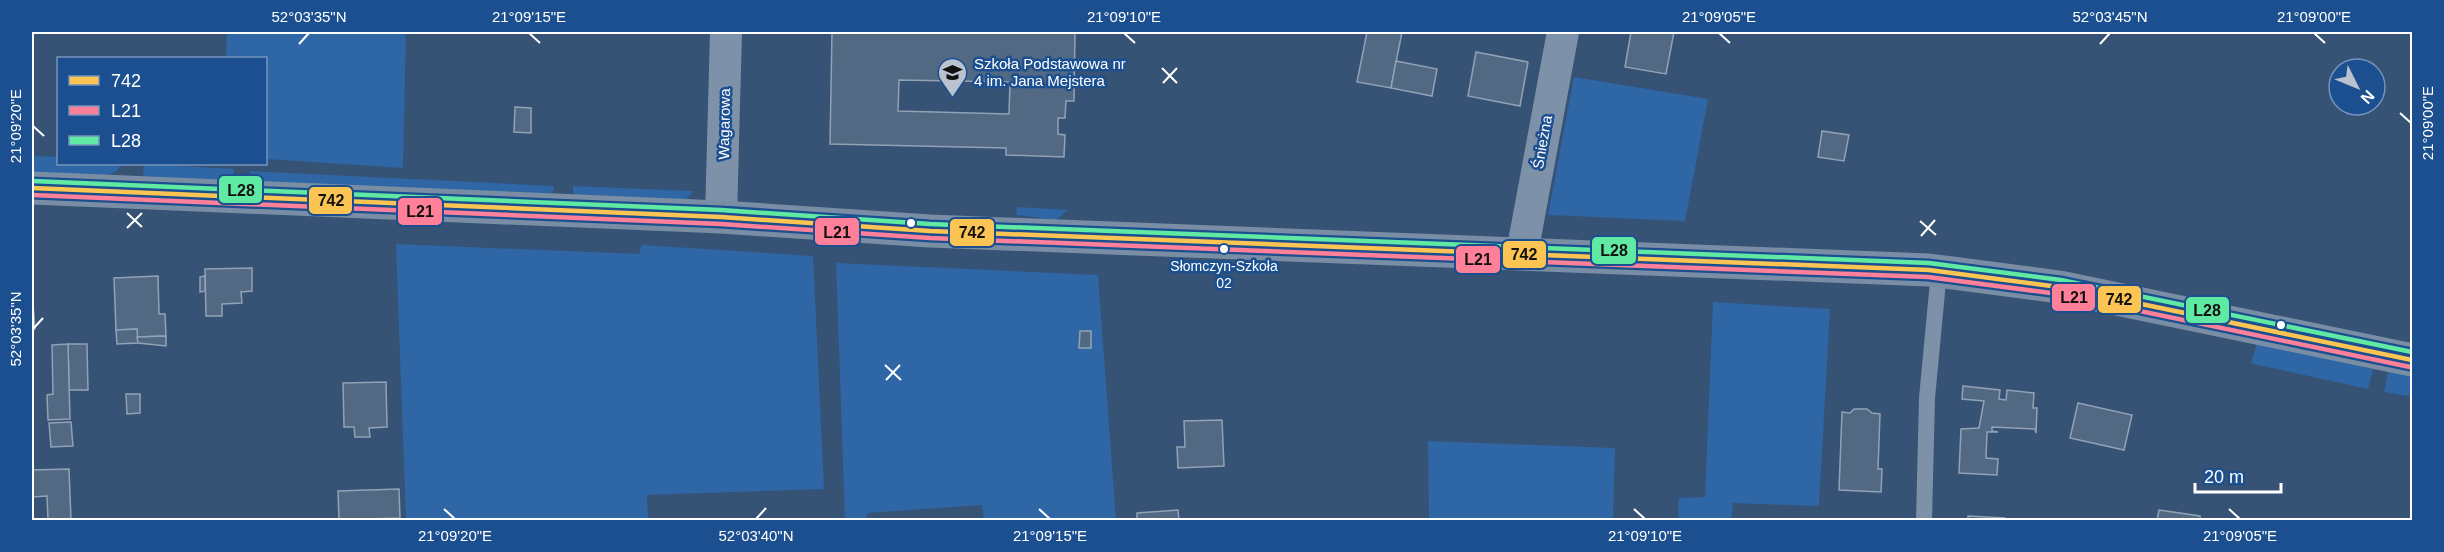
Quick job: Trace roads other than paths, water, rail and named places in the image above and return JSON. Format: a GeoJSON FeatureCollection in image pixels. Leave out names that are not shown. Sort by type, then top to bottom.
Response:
{"type":"FeatureCollection","features":[{"type":"Feature","properties":{"kind":"main road"},"geometry":{"type":"LineString","coordinates":[[32,188],[721,216],[930,231],[1939,271],[2059,287],[2412,360]]}},
{"type":"Feature","properties":{"kind":"street","name":"Wagarowa"},"geometry":{"type":"LineString","coordinates":[[721,216],[726,32]]}},
{"type":"Feature","properties":{"kind":"street","name":"Śnieżna"},"geometry":{"type":"LineString","coordinates":[[1522,253],[1563,32]]}},
{"type":"Feature","properties":{"kind":"lane"},"geometry":{"type":"LineString","coordinates":[[1924,520],[1927,398],[1939,271]]}},
{"type":"Feature","properties":{"kind":"place","name":"Szkoła Podstawowa nr 4 im. Jana Mejstera"},"geometry":{"type":"Point","coordinates":[953,98]}},
{"type":"Feature","properties":{"kind":"place","name":"Słomczyn-Szkoła 02"},"geometry":{"type":"Point","coordinates":[1224,249]}}]}
